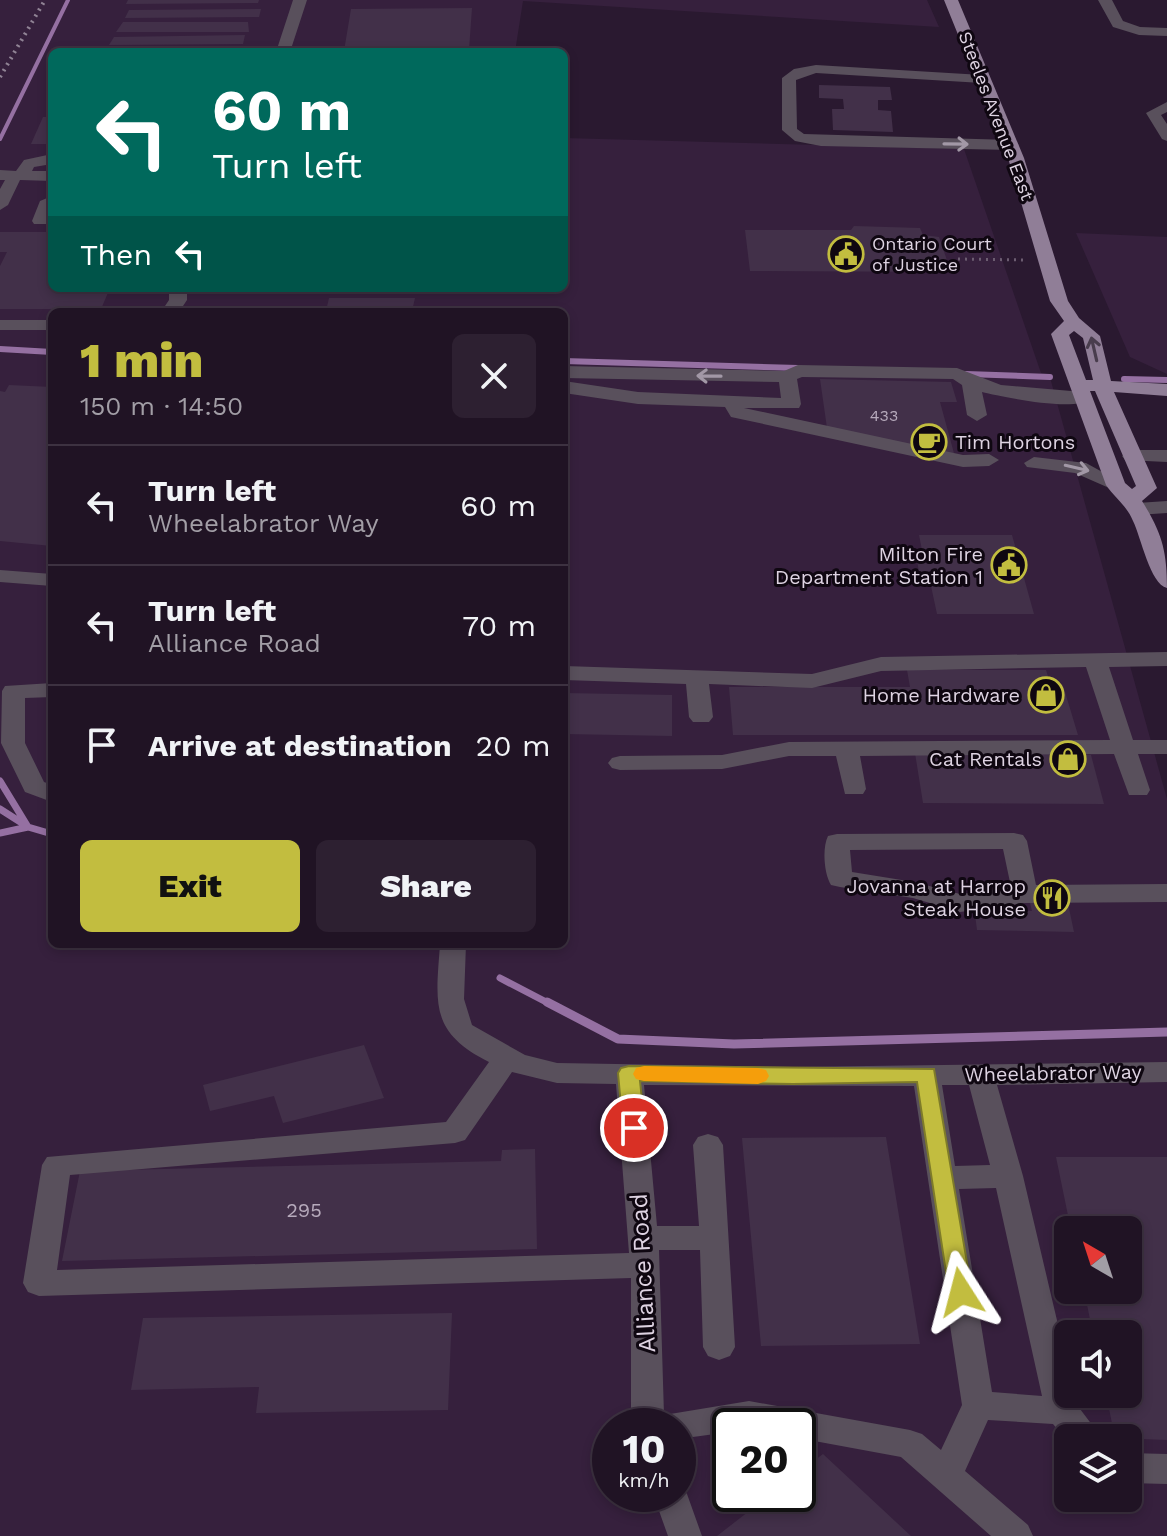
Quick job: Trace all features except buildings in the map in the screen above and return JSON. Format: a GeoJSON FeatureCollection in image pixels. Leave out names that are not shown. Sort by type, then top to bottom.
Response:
{"type":"FeatureCollection","features":[{"type":"Feature","properties":{"kind":"main road","name":"Steeles Avenue East"},"geometry":{"type":"LineString","coordinates":[[951,0],[1011,145],[1059,301],[1073,322],[1091,336],[1105,393],[1147,488],[1128,498]]}},
{"type":"Feature","properties":{"kind":"main road"},"geometry":{"type":"LineString","coordinates":[[1073,322],[1060,334],[1081,391],[1128,498],[1161,550],[1167,582]]}},
{"type":"Feature","properties":{"kind":"main road"},"geometry":{"type":"LineString","coordinates":[[1105,393],[1167,390]]}},
{"type":"Feature","properties":{"kind":"main road"},"geometry":{"type":"LineString","coordinates":[[1081,391],[1167,404]]}},
{"type":"Feature","properties":{"kind":"street"},"geometry":{"type":"LineString","coordinates":[[284,48],[300,0]]}},
{"type":"Feature","properties":{"kind":"street"},"geometry":{"type":"LineString","coordinates":[[1105,0],[1118,24],[1139,31],[1167,32]]}},
{"type":"Feature","properties":{"kind":"street"},"geometry":{"type":"LineString","coordinates":[[982,79],[816,69],[799,72],[789,78],[790,130],[800,138],[900,144],[1011,145]]}},
{"type":"Feature","properties":{"kind":"street"},"geometry":{"type":"LineString","coordinates":[[1167,106],[1153,113],[1167,136]]}},
{"type":"Feature","properties":{"kind":"street"},"geometry":{"type":"LineString","coordinates":[[0,205],[12,175],[29,163],[48,160]]}},
{"type":"Feature","properties":{"kind":"street"},"geometry":{"type":"LineString","coordinates":[[12,175],[48,176]]}},
{"type":"Feature","properties":{"kind":"street"},"geometry":{"type":"LineString","coordinates":[[40,221],[48,201]]}},
{"type":"Feature","properties":{"kind":"street"},"geometry":{"type":"LineString","coordinates":[[0,325],[48,325]]}},
{"type":"Feature","properties":{"kind":"street"},"geometry":{"type":"LineString","coordinates":[[568,372],[787,377],[798,371],[957,374],[971,384],[1025,396],[1081,391]]}},
{"type":"Feature","properties":{"kind":"street"},"geometry":{"type":"LineString","coordinates":[[568,388],[638,398],[792,404],[787,377]]}},
{"type":"Feature","properties":{"kind":"street"},"geometry":{"type":"LineString","coordinates":[[971,384],[977,415]]}},
{"type":"Feature","properties":{"kind":"street"},"geometry":{"type":"LineString","coordinates":[[737,402],[734,409],[738,413],[963,461],[989,460]]}},
{"type":"Feature","properties":{"kind":"street"},"geometry":{"type":"LineString","coordinates":[[1132,456],[1167,456]]}},
{"type":"Feature","properties":{"kind":"street"},"geometry":{"type":"LineString","coordinates":[[1034,463],[1079,467],[1128,498],[1167,507]]}},
{"type":"Feature","properties":{"kind":"street"},"geometry":{"type":"LineString","coordinates":[[0,576],[48,580]]}},
{"type":"Feature","properties":{"kind":"street"},"geometry":{"type":"LineString","coordinates":[[568,673],[812,681],[881,664],[1167,659]]}},
{"type":"Feature","properties":{"kind":"street"},"geometry":{"type":"LineString","coordinates":[[1095,660],[1138,790]]}},
{"type":"Feature","properties":{"kind":"street"},"geometry":{"type":"LineString","coordinates":[[697,678],[701,717]]}},
{"type":"Feature","properties":{"kind":"street"},"geometry":{"type":"LineString","coordinates":[[48,690],[13,691],[13,743],[34,787],[48,792]]}},
{"type":"Feature","properties":{"kind":"street"},"geometry":{"type":"LineString","coordinates":[[620,763],[722,762],[789,749],[1167,747]]}},
{"type":"Feature","properties":{"kind":"street"},"geometry":{"type":"LineString","coordinates":[[847,748],[854,789]]}},
{"type":"Feature","properties":{"kind":"street"},"geometry":{"type":"LineString","coordinates":[[1025,894],[1014,841],[837,842],[840,879],[914,890],[960,903],[1025,894],[1167,893]]}},
{"type":"Feature","properties":{"kind":"street","name":"Wheelabrator Way"},"geometry":{"type":"LineString","coordinates":[[453,948],[450,999],[460,1030],[507,1058],[557,1073],[793,1077],[1167,1072]]}},
{"type":"Feature","properties":{"kind":"street"},"geometry":{"type":"LineString","coordinates":[[507,1058],[455,1132],[57,1165],[39,1283],[644,1252],[715,1238]]}},
{"type":"Feature","properties":{"kind":"street","name":"Alliance Road"},"geometry":{"type":"LineString","coordinates":[[629,1073],[644,1252],[648,1408]]}},
{"type":"Feature","properties":{"kind":"street"},"geometry":{"type":"LineString","coordinates":[[926,1074],[978,1405],[946,1475]]}},
{"type":"Feature","properties":{"kind":"street"},"geometry":{"type":"LineString","coordinates":[[980,1074],[1008,1176],[1062,1411],[1073,1424]]}},
{"type":"Feature","properties":{"kind":"street"},"geometry":{"type":"LineString","coordinates":[[708,1145],[719,1347]]}},
{"type":"Feature","properties":{"kind":"street"},"geometry":{"type":"LineString","coordinates":[[943,1178],[1008,1176]]}},
{"type":"Feature","properties":{"kind":"street"},"geometry":{"type":"LineString","coordinates":[[978,1405],[1062,1411]]}},
{"type":"Feature","properties":{"kind":"street"},"geometry":{"type":"LineString","coordinates":[[696,1423],[749,1415],[910,1444],[1016,1536]]}},
{"type":"Feature","properties":{"kind":"street"},"geometry":{"type":"LineString","coordinates":[[1142,1468],[1167,1469]]}},
{"type":"Feature","properties":{"kind":"street"},"geometry":{"type":"LineString","coordinates":[[676,1512],[685,1536]]}},
{"type":"Feature","properties":{"kind":"path"},"geometry":{"type":"LineString","coordinates":[[958,259],[1047,260]]}},
{"type":"Feature","properties":{"kind":"shaded area"},"geometry":{"type":"Polygon","coordinates":[[[0,0],[927,0],[939,27],[523,1],[516,48],[48,48],[48,292],[568,292],[568,138],[964,149],[1041,373],[1049,374],[1167,799],[1167,1536],[0,1536],[0,0]]]}},
{"type":"Feature","properties":{"kind":"shaded area"},"geometry":{"type":"Polygon","coordinates":[[[1076,233],[1167,237],[1167,374],[1130,357],[1076,233]]]}},
{"type":"Feature","properties":{"kind":"waterway"},"geometry":{"type":"LineString","coordinates":[[0,139],[68,0]]}},
{"type":"Feature","properties":{"kind":"waterway"},"geometry":{"type":"LineString","coordinates":[[0,349],[48,352]]}},
{"type":"Feature","properties":{"kind":"waterway"},"geometry":{"type":"LineString","coordinates":[[568,361],[798,368]]}},
{"type":"Feature","properties":{"kind":"waterway"},"geometry":{"type":"LineString","coordinates":[[966,374],[1050,377]]}},
{"type":"Feature","properties":{"kind":"waterway"},"geometry":{"type":"LineString","coordinates":[[1124,379],[1167,380]]}},
{"type":"Feature","properties":{"kind":"waterway"},"geometry":{"type":"LineString","coordinates":[[0,781],[28,827]]}},
{"type":"Feature","properties":{"kind":"waterway"},"geometry":{"type":"LineString","coordinates":[[0,809],[25,825]]}},
{"type":"Feature","properties":{"kind":"waterway"},"geometry":{"type":"LineString","coordinates":[[0,833],[28,827]]}},
{"type":"Feature","properties":{"kind":"waterway"},"geometry":{"type":"LineString","coordinates":[[28,827],[48,833]]}},
{"type":"Feature","properties":{"kind":"waterway"},"geometry":{"type":"LineString","coordinates":[[500,978],[550,1004]]}},
{"type":"Feature","properties":{"kind":"waterway"},"geometry":{"type":"LineString","coordinates":[[547,1002],[618,1039],[734,1044],[1167,1032]]}},
{"type":"Feature","properties":{"kind":"railway"},"geometry":{"type":"LineString","coordinates":[[0,77],[45,0]]}},
{"type":"Feature","properties":{"kind":"slow traffic"},"geometry":{"type":"LineString","coordinates":[[644,1074],[758,1076]]}},
{"type":"Feature","properties":{"kind":"place","name":"Ontario Court of Justice"},"geometry":{"type":"Point","coordinates":[846,254]}},
{"type":"Feature","properties":{"kind":"place","name":"Tim Hortons"},"geometry":{"type":"Point","coordinates":[929,442]}},
{"type":"Feature","properties":{"kind":"place","name":"Milton Fire Department Station 1"},"geometry":{"type":"Point","coordinates":[1009,565]}},
{"type":"Feature","properties":{"kind":"place","name":"Home Hardware"},"geometry":{"type":"Point","coordinates":[1046,695]}},
{"type":"Feature","properties":{"kind":"place","name":"Cat Rentals"},"geometry":{"type":"Point","coordinates":[1068,759]}},
{"type":"Feature","properties":{"kind":"place","name":"Jovanna at Harrop Steak House"},"geometry":{"type":"Point","coordinates":[1052,898]}},
{"type":"Feature","properties":{"kind":"route"},"geometry":{"type":"LineString","coordinates":[[634,1128],[629,1073],[793,1077],[926,1074],[961,1292]]}}]}
